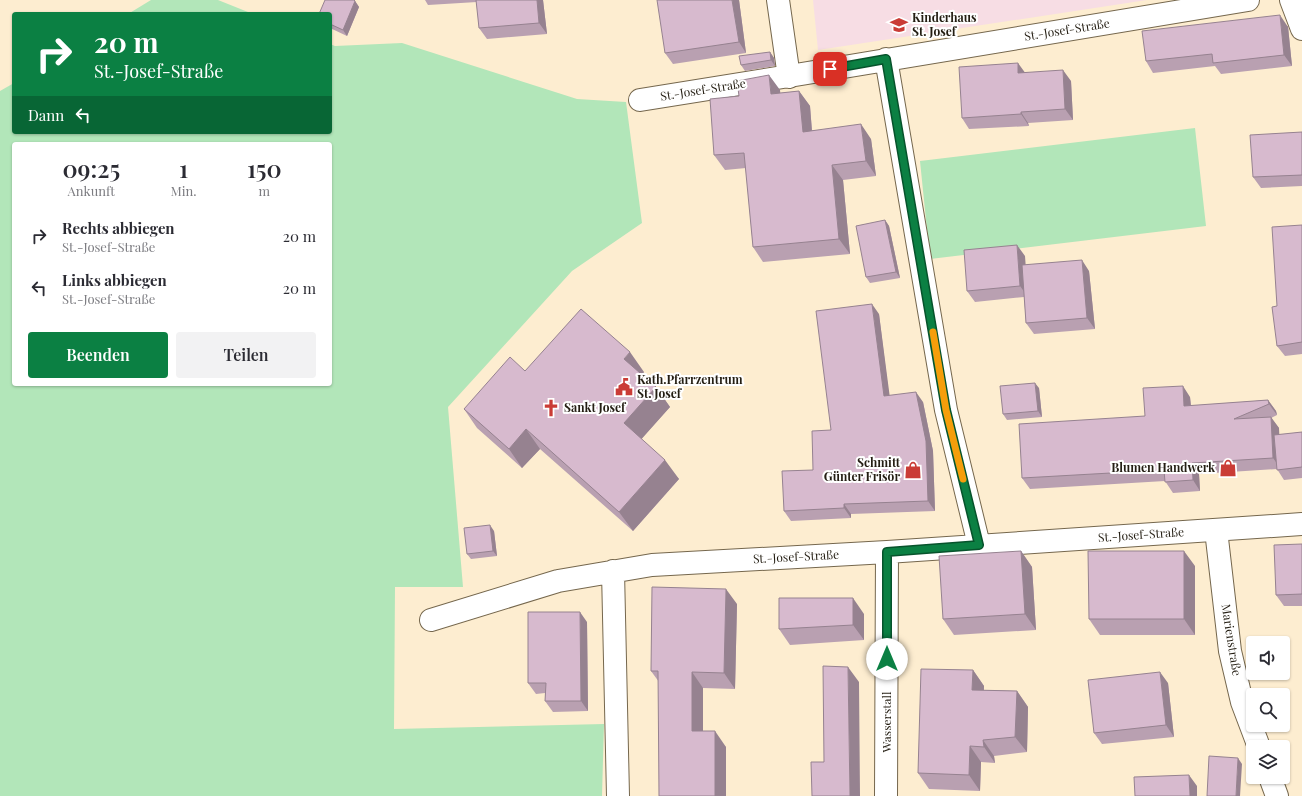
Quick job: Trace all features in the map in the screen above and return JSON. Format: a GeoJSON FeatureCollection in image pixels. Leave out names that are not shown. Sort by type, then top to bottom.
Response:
{"type":"FeatureCollection","features":[{"type":"Feature","properties":{"kind":"street"},"geometry":{"type":"LineString","coordinates":[[778,0],[789,77]]}},
{"type":"Feature","properties":{"kind":"street","name":"St.-Josef-Straße"},"geometry":{"type":"LineString","coordinates":[[640,100],[789,77],[886,59],[1248,0]]}},
{"type":"Feature","properties":{"kind":"street"},"geometry":{"type":"LineString","coordinates":[[1291,0],[1302,29]]}},
{"type":"Feature","properties":{"kind":"street"},"geometry":{"type":"LineString","coordinates":[[886,59],[946,410],[979,545]]}},
{"type":"Feature","properties":{"kind":"street","name":"St.-Josef-Straße"},"geometry":{"type":"LineString","coordinates":[[431,620],[558,581],[652,565],[887,552],[1302,524]]}},
{"type":"Feature","properties":{"kind":"street","name":"Marienstraße"},"geometry":{"type":"LineString","coordinates":[[1216,530],[1230,651],[1242,702],[1256,740]]}},
{"type":"Feature","properties":{"kind":"street","name":"Wasserstall"},"geometry":{"type":"LineString","coordinates":[[886,796],[887,552]]}},
{"type":"Feature","properties":{"kind":"street"},"geometry":{"type":"LineString","coordinates":[[613,571],[618,796]]}},
{"type":"Feature","properties":{"kind":"street"},"geometry":{"type":"LineString","coordinates":[[1273,784],[1277,796]]}},
{"type":"Feature","properties":{"kind":"shaded area","name":"Kinderhaus St. Josef"},"geometry":{"type":"Polygon","coordinates":[[[813,0],[1147,0],[818,50],[813,0]]]}},
{"type":"Feature","properties":{"kind":"green space"},"geometry":{"type":"Polygon","coordinates":[[[151,0],[218,0],[248,12],[131,12],[151,0]]]}},
{"type":"Feature","properties":{"kind":"green space"},"geometry":{"type":"Polygon","coordinates":[[[402,43],[577,99],[626,102],[642,223],[572,271],[448,407],[463,587],[395,587],[394,729],[604,724],[602,796],[0,796],[0,91],[12,84],[12,134],[332,134],[332,45],[335,46],[402,43]]]}},
{"type":"Feature","properties":{"kind":"green space"},"geometry":{"type":"Polygon","coordinates":[[[1195,128],[1206,226],[930,259],[920,161],[1195,128]]]}},
{"type":"Feature","properties":{"kind":"building"},"geometry":{"type":"Polygon","coordinates":[[[325,0],[355,1],[343,30],[332,25],[332,12],[320,12],[325,0]]]}},
{"type":"Feature","properties":{"kind":"building"},"geometry":{"type":"Polygon","coordinates":[[[476,0],[537,0],[539,23],[479,28],[476,0]]]}},
{"type":"Feature","properties":{"kind":"building"},"geometry":{"type":"Polygon","coordinates":[[[657,0],[732,0],[739,42],[665,53],[657,0]]]}},
{"type":"Feature","properties":{"kind":"building"},"geometry":{"type":"Polygon","coordinates":[[[1280,15],[1284,55],[1213,63],[1212,54],[1146,61],[1142,31],[1280,15]]]}},
{"type":"Feature","properties":{"kind":"building"},"geometry":{"type":"Polygon","coordinates":[[[770,52],[771,60],[741,65],[739,56],[770,52]]]}},
{"type":"Feature","properties":{"kind":"building"},"geometry":{"type":"Polygon","coordinates":[[[1018,63],[1018,73],[1063,70],[1065,109],[962,118],[959,67],[1018,63]]]}},
{"type":"Feature","properties":{"kind":"building"},"geometry":{"type":"Polygon","coordinates":[[[769,75],[771,94],[799,91],[803,132],[861,124],[866,161],[832,165],[839,239],[753,247],[744,153],[714,155],[710,99],[739,96],[737,81],[769,75]]]}},
{"type":"Feature","properties":{"kind":"building"},"geometry":{"type":"Polygon","coordinates":[[[1302,132],[1302,175],[1253,177],[1250,135],[1302,132]]]}},
{"type":"Feature","properties":{"kind":"building"},"geometry":{"type":"Polygon","coordinates":[[[885,220],[896,272],[866,277],[856,226],[885,220]]]}},
{"type":"Feature","properties":{"kind":"building"},"geometry":{"type":"Polygon","coordinates":[[[1302,225],[1302,342],[1277,346],[1272,307],[1277,306],[1272,227],[1302,225]]]}},
{"type":"Feature","properties":{"kind":"building"},"geometry":{"type":"Polygon","coordinates":[[[1017,245],[1020,286],[967,291],[964,250],[1017,245]]]}},
{"type":"Feature","properties":{"kind":"building"},"geometry":{"type":"Polygon","coordinates":[[[1082,260],[1087,318],[1026,323],[1022,265],[1082,260]]]}},
{"type":"Feature","properties":{"kind":"building"},"geometry":{"type":"Polygon","coordinates":[[[872,304],[884,396],[916,392],[926,441],[928,501],[844,504],[844,508],[784,511],[782,471],[813,470],[812,431],[831,430],[816,311],[872,304]]]}},
{"type":"Feature","properties":{"kind":"building"},"geometry":{"type":"Polygon","coordinates":[[[581,309],[630,352],[624,359],[656,387],[624,423],[665,460],[619,512],[526,429],[509,449],[464,409],[510,357],[525,371],[581,309]]]}},
{"type":"Feature","properties":{"kind":"building"},"geometry":{"type":"Polygon","coordinates":[[[1035,383],[1038,411],[1003,414],[1000,386],[1035,383]]]}},
{"type":"Feature","properties":{"kind":"building"},"geometry":{"type":"Polygon","coordinates":[[[1183,386],[1184,406],[1268,400],[1269,404],[1234,419],[1271,417],[1273,458],[1192,463],[1193,480],[1165,482],[1164,470],[1022,478],[1019,424],[1145,416],[1143,388],[1183,386]]]}},
{"type":"Feature","properties":{"kind":"building"},"geometry":{"type":"Polygon","coordinates":[[[1302,432],[1302,467],[1277,470],[1274,435],[1302,432]]]}},
{"type":"Feature","properties":{"kind":"building"},"geometry":{"type":"Polygon","coordinates":[[[490,525],[493,551],[467,554],[464,528],[490,525]]]}},
{"type":"Feature","properties":{"kind":"building"},"geometry":{"type":"Polygon","coordinates":[[[1302,544],[1302,594],[1276,595],[1274,545],[1302,544]]]}},
{"type":"Feature","properties":{"kind":"building"},"geometry":{"type":"Polygon","coordinates":[[[1021,551],[1025,614],[943,619],[939,556],[1021,551]]]}},
{"type":"Feature","properties":{"kind":"building"},"geometry":{"type":"Polygon","coordinates":[[[1088,551],[1184,551],[1184,619],[1089,619],[1088,551]]]}},
{"type":"Feature","properties":{"kind":"building"},"geometry":{"type":"Polygon","coordinates":[[[652,587],[726,589],[724,673],[692,672],[692,731],[715,731],[715,796],[659,796],[658,671],[651,671],[652,587]]]}},
{"type":"Feature","properties":{"kind":"building"},"geometry":{"type":"Polygon","coordinates":[[[779,598],[853,598],[853,625],[779,629],[779,598]]]}},
{"type":"Feature","properties":{"kind":"building"},"geometry":{"type":"Polygon","coordinates":[[[528,612],[580,612],[581,701],[545,701],[546,683],[528,683],[528,612]]]}},
{"type":"Feature","properties":{"kind":"building"},"geometry":{"type":"Polygon","coordinates":[[[823,666],[848,667],[850,796],[812,796],[811,762],[824,762],[823,666]]]}},
{"type":"Feature","properties":{"kind":"building"},"geometry":{"type":"Polygon","coordinates":[[[921,669],[973,670],[972,690],[1017,691],[1015,737],[983,740],[984,747],[970,746],[969,775],[918,773],[921,669]]]}},
{"type":"Feature","properties":{"kind":"building"},"geometry":{"type":"Polygon","coordinates":[[[1160,672],[1166,725],[1094,733],[1088,680],[1160,672]]]}},
{"type":"Feature","properties":{"kind":"building"},"geometry":{"type":"Polygon","coordinates":[[[1209,756],[1238,758],[1236,796],[1207,796],[1209,756]]]}},
{"type":"Feature","properties":{"kind":"building"},"geometry":{"type":"Polygon","coordinates":[[[1189,775],[1190,796],[1135,796],[1134,777],[1189,775]]]}},
{"type":"Feature","properties":{"kind":"slow traffic"},"geometry":{"type":"LineString","coordinates":[[933,332],[946,410],[963,479]]}},
{"type":"Feature","properties":{"kind":"place","name":"Kinderhaus St. Josef"},"geometry":{"type":"Point","coordinates":[899,25]}},
{"type":"Feature","properties":{"kind":"place","name":"Kath.Pfarrzentrum St. Josef"},"geometry":{"type":"Point","coordinates":[624,387]}},
{"type":"Feature","properties":{"kind":"place","name":"Sankt Josef"},"geometry":{"type":"Point","coordinates":[551,408]}},
{"type":"Feature","properties":{"kind":"place","name":"Blumen Handwerk"},"geometry":{"type":"Point","coordinates":[1228,468]}},
{"type":"Feature","properties":{"kind":"place","name":"Schmitt Günter Frisör"},"geometry":{"type":"Point","coordinates":[913,470]}},
{"type":"Feature","properties":{"kind":"route"},"geometry":{"type":"LineString","coordinates":[[830,69],[886,59],[946,410],[979,545],[887,552],[887,659]]}}]}
